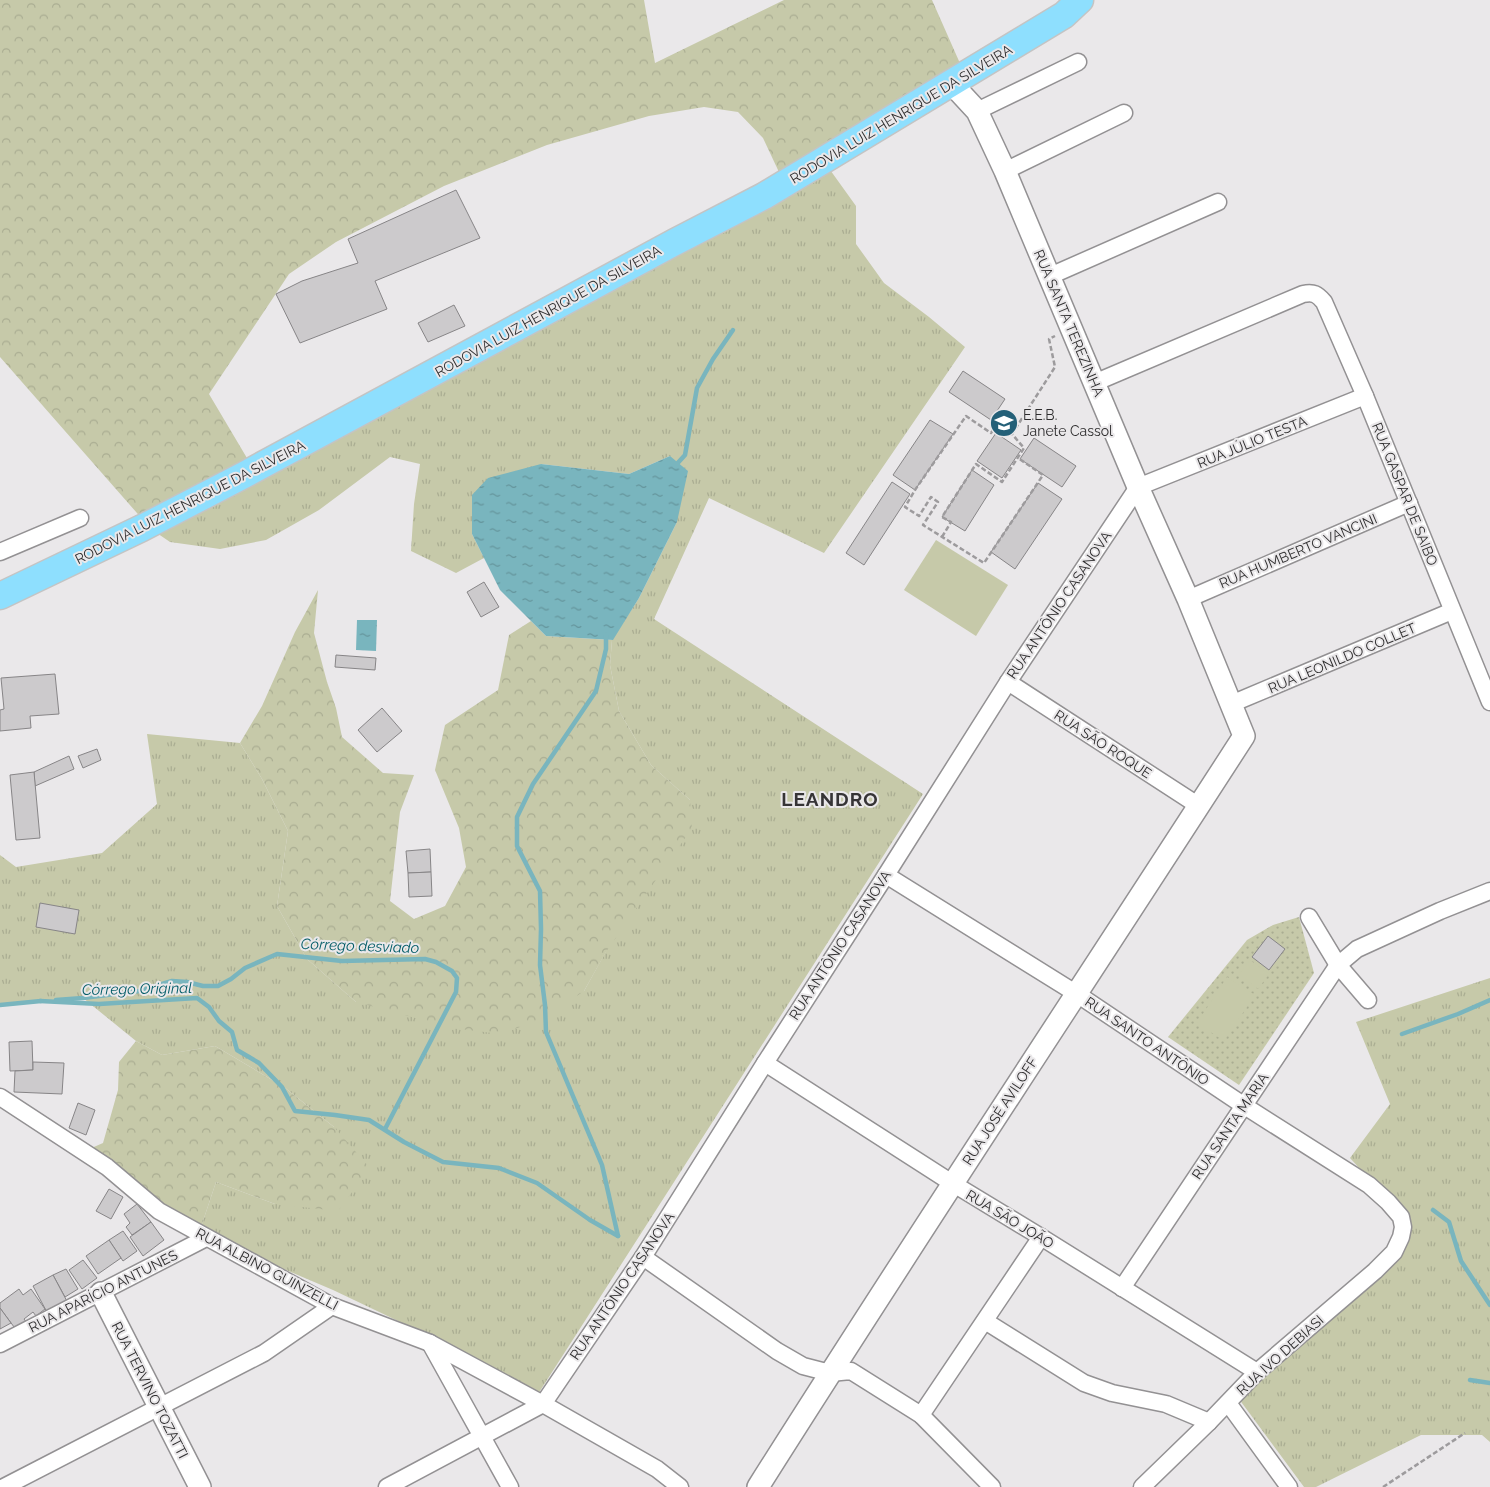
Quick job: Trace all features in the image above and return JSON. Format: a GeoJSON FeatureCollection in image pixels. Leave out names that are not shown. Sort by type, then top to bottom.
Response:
{"type":"FeatureCollection","features":[{"type":"Feature","properties":{"kind":"main road","name":"RODOVIA LUIZ HENRIQUE DA SILVEIRA"},"geometry":{"type":"LineString","coordinates":[[0,596],[150,524],[764,196],[1064,15],[1080,0]]}},
{"type":"Feature","properties":{"kind":"street"},"geometry":{"type":"LineString","coordinates":[[977,111],[1078,62]]}},
{"type":"Feature","properties":{"kind":"street","name":"RUA SANTA TEREZINHA"},"geometry":{"type":"LineString","coordinates":[[952,84],[977,111],[1005,171],[1138,487],[1188,599],[1244,736]]}},
{"type":"Feature","properties":{"kind":"street"},"geometry":{"type":"LineString","coordinates":[[1005,171],[1124,113]]}},
{"type":"Feature","properties":{"kind":"street"},"geometry":{"type":"LineString","coordinates":[[1050,276],[1218,202]]}},
{"type":"Feature","properties":{"kind":"street","name":"RUA GASPAR DE SAIBO"},"geometry":{"type":"LineString","coordinates":[[1094,383],[1303,294],[1311,292],[1317,294],[1324,302],[1365,396],[1490,702]]}},
{"type":"Feature","properties":{"kind":"street","name":"RUA JÚLIO TESTA"},"geometry":{"type":"LineString","coordinates":[[1138,487],[1365,396]]}},
{"type":"Feature","properties":{"kind":"street","name":"RUA ANTÔNIO CASANOVA"},"geometry":{"type":"LineString","coordinates":[[543,1404],[643,1257],[764,1063],[1008,682],[1138,487]]}},
{"type":"Feature","properties":{"kind":"street","name":"RUA HUMBERTO VANCINI"},"geometry":{"type":"LineString","coordinates":[[1188,599],[1409,503]]}},
{"type":"Feature","properties":{"kind":"street"},"geometry":{"type":"LineString","coordinates":[[0,552],[80,518]]}},
{"type":"Feature","properties":{"kind":"street","name":"RUA LEONILDO COLLET"},"geometry":{"type":"LineString","coordinates":[[1231,704],[1452,612]]}},
{"type":"Feature","properties":{"kind":"street","name":"RUA SÃO ROQUE"},"geometry":{"type":"LineString","coordinates":[[1008,682],[1199,806]]}},
{"type":"Feature","properties":{"kind":"street","name":"RUA JOSÉ AVILOFF"},"geometry":{"type":"LineString","coordinates":[[758,1487],[952,1183],[1244,736]]}},
{"type":"Feature","properties":{"kind":"street","name":"RUA SANTO ANTÔNIO"},"geometry":{"type":"LineString","coordinates":[[886,875],[1077,994],[1243,1105],[1369,1185],[1388,1202],[1400,1217]]}},
{"type":"Feature","properties":{"kind":"street","name":"RUA SANTA MARIA"},"geometry":{"type":"LineString","coordinates":[[1122,1288],[1338,965],[1357,949],[1440,911],[1490,891]]}},
{"type":"Feature","properties":{"kind":"street"},"geometry":{"type":"LineString","coordinates":[[1309,918],[1338,965],[1368,1000]]}},
{"type":"Feature","properties":{"kind":"street","name":"RUA SÃO JOÃO"},"geometry":{"type":"LineString","coordinates":[[764,1063],[952,1183],[1257,1372]]}},
{"type":"Feature","properties":{"kind":"street","name":"RUA ALBINO GUINZELLI"},"geometry":{"type":"LineString","coordinates":[[0,1097],[107,1167],[159,1211],[206,1238],[332,1306],[430,1343],[543,1404],[657,1469],[680,1487]]}},
{"type":"Feature","properties":{"kind":"street","name":"RUA IVO DEBIASI"},"geometry":{"type":"LineString","coordinates":[[1142,1487],[1257,1372],[1375,1271],[1394,1252],[1401,1237],[1403,1227],[1400,1217]]}},
{"type":"Feature","properties":{"kind":"street"},"geometry":{"type":"LineString","coordinates":[[921,1415],[1041,1237]]}},
{"type":"Feature","properties":{"kind":"street","name":"RUA APARÍCIO ANTUNES"},"geometry":{"type":"LineString","coordinates":[[0,1344],[206,1238]]}},
{"type":"Feature","properties":{"kind":"street"},"geometry":{"type":"LineString","coordinates":[[643,1257],[777,1351],[803,1366],[830,1373],[851,1371],[921,1415],[992,1487]]}},
{"type":"Feature","properties":{"kind":"street","name":"RUA TERVINO TOZATTI"},"geometry":{"type":"LineString","coordinates":[[101,1293],[200,1487]]}},
{"type":"Feature","properties":{"kind":"street"},"geometry":{"type":"LineString","coordinates":[[4,1487],[264,1353],[332,1306]]}},
{"type":"Feature","properties":{"kind":"street"},"geometry":{"type":"LineString","coordinates":[[985,1321],[1084,1383],[1112,1393],[1166,1404],[1209,1422]]}},
{"type":"Feature","properties":{"kind":"street"},"geometry":{"type":"LineString","coordinates":[[430,1343],[510,1487]]}},
{"type":"Feature","properties":{"kind":"street"},"geometry":{"type":"LineString","coordinates":[[1228,1403],[1289,1487]]}},
{"type":"Feature","properties":{"kind":"street"},"geometry":{"type":"LineString","coordinates":[[387,1487],[543,1404]]}},
{"type":"Feature","properties":{"kind":"path"},"geometry":{"type":"LineString","coordinates":[[1012,434],[1055,367],[1049,339],[1072,328]]}},
{"type":"Feature","properties":{"kind":"path"},"geometry":{"type":"LineString","coordinates":[[942,537],[951,522],[942,516],[976,464],[1002,482],[1024,448],[1000,420],[991,433],[966,416],[952,434],[905,507],[919,516],[931,497],[938,502],[923,525],[942,537],[984,563],[1043,475],[1018,458]]}},
{"type":"Feature","properties":{"kind":"path"},"geometry":{"type":"LineString","coordinates":[[1383,1487],[1465,1433]]}},
{"type":"Feature","properties":{"kind":"green space"},"geometry":{"type":"Polygon","coordinates":[[[0,0],[644,0],[655,63],[784,0],[932,0],[970,86],[780,195],[778,170],[763,138],[738,112],[704,107],[649,116],[547,145],[444,186],[336,242],[289,274],[209,394],[257,475],[151,529],[0,357],[0,0]]]}},
{"type":"Feature","properties":{"kind":"green space"},"geometry":{"type":"Polygon","coordinates":[[[828,167],[856,206],[856,244],[884,283],[965,347],[824,553],[709,498],[654,619],[923,794],[538,1394],[417,1330],[333,1290],[199,1233],[216,1182],[275,1204],[334,1127],[284,1087],[215,1046],[162,1055],[136,1041],[83,998],[0,1004],[0,855],[16,867],[102,853],[157,804],[147,734],[240,743],[262,779],[288,831],[277,906],[307,959],[356,1002],[584,991],[690,800],[651,765],[619,711],[610,665],[612,640],[639,598],[677,522],[670,456],[629,474],[541,464],[472,534],[484,558],[456,573],[411,551],[414,504],[420,464],[390,457],[319,510],[266,540],[220,549],[170,542],[151,529],[828,167]]]}},
{"type":"Feature","properties":{"kind":"green space"},"geometry":{"type":"Polygon","coordinates":[[[936,540],[1008,585],[976,636],[904,590],[936,540]]]}},
{"type":"Feature","properties":{"kind":"green space"},"geometry":{"type":"Polygon","coordinates":[[[318,590],[314,633],[336,708],[342,737],[383,773],[414,775],[400,812],[390,901],[414,919],[445,906],[466,867],[459,828],[435,770],[445,725],[498,690],[509,635],[531,621],[546,636],[612,640],[610,665],[619,711],[651,765],[690,800],[692,828],[606,952],[584,991],[545,1018],[500,1034],[453,1028],[356,1002],[307,959],[277,906],[288,831],[262,779],[240,743],[262,706],[295,632],[318,590]]]}},
{"type":"Feature","properties":{"kind":"green space"},"geometry":{"type":"Polygon","coordinates":[[[1299,917],[1314,973],[1239,1085],[1168,1037],[1247,940],[1273,925],[1299,917]]]}},
{"type":"Feature","properties":{"kind":"green space"},"geometry":{"type":"Polygon","coordinates":[[[1250,960],[1269,974],[1258,989],[1239,974],[1250,960]]]}},
{"type":"Feature","properties":{"kind":"green space"},"geometry":{"type":"Polygon","coordinates":[[[1227,977],[1255,995],[1224,1041],[1197,1023],[1227,977]]]}},
{"type":"Feature","properties":{"kind":"green space"},"geometry":{"type":"Polygon","coordinates":[[[1490,978],[1490,1442],[1482,1435],[1421,1435],[1316,1487],[1304,1487],[1239,1399],[1249,1386],[1382,1274],[1403,1216],[1350,1158],[1390,1104],[1356,1022],[1490,978]]]}},
{"type":"Feature","properties":{"kind":"green space"},"geometry":{"type":"Polygon","coordinates":[[[136,1041],[162,1055],[215,1046],[284,1087],[334,1127],[370,1168],[338,1211],[275,1204],[216,1182],[199,1233],[80,1153],[103,1143],[118,1090],[119,1062],[136,1041]]]}},
{"type":"Feature","properties":{"kind":"water"},"geometry":{"type":"Polygon","coordinates":[[[670,456],[688,471],[677,522],[639,598],[613,640],[546,636],[500,590],[472,534],[472,495],[488,478],[541,464],[629,474],[670,456]]]}},
{"type":"Feature","properties":{"kind":"water"},"geometry":{"type":"Polygon","coordinates":[[[357,620],[377,620],[376,651],[356,650],[357,620]]]}},
{"type":"Feature","properties":{"kind":"building"},"geometry":{"type":"Polygon","coordinates":[[[456,190],[480,238],[375,281],[387,309],[300,343],[276,294],[302,281],[358,263],[348,239],[456,190]]]}},
{"type":"Feature","properties":{"kind":"building"},"geometry":{"type":"Polygon","coordinates":[[[454,305],[465,326],[428,342],[418,323],[454,305]]]}},
{"type":"Feature","properties":{"kind":"building"},"geometry":{"type":"Polygon","coordinates":[[[963,371],[1005,399],[991,420],[949,392],[963,371]]]}},
{"type":"Feature","properties":{"kind":"building"},"geometry":{"type":"Polygon","coordinates":[[[930,420],[953,434],[915,490],[893,475],[930,420]]]}},
{"type":"Feature","properties":{"kind":"building"},"geometry":{"type":"Polygon","coordinates":[[[996,433],[1021,450],[1002,478],[977,461],[996,433]]]}},
{"type":"Feature","properties":{"kind":"building"},"geometry":{"type":"Polygon","coordinates":[[[1034,438],[1076,466],[1062,487],[1020,459],[1034,438]]]}},
{"type":"Feature","properties":{"kind":"building"},"geometry":{"type":"Polygon","coordinates":[[[972,470],[994,485],[965,531],[942,517],[972,470]]]}},
{"type":"Feature","properties":{"kind":"building"},"geometry":{"type":"Polygon","coordinates":[[[892,482],[910,494],[864,565],[846,553],[892,482]]]}},
{"type":"Feature","properties":{"kind":"building"},"geometry":{"type":"Polygon","coordinates":[[[1038,483],[1062,499],[1015,569],[991,552],[1038,483]]]}},
{"type":"Feature","properties":{"kind":"building"},"geometry":{"type":"Polygon","coordinates":[[[484,582],[499,607],[481,617],[467,592],[484,582]]]}},
{"type":"Feature","properties":{"kind":"building"},"geometry":{"type":"Polygon","coordinates":[[[336,655],[376,658],[375,670],[335,667],[336,655]]]}},
{"type":"Feature","properties":{"kind":"building"},"geometry":{"type":"Polygon","coordinates":[[[55,674],[59,714],[30,716],[31,728],[0,731],[0,710],[4,709],[1,678],[55,674]]]}},
{"type":"Feature","properties":{"kind":"building"},"geometry":{"type":"Polygon","coordinates":[[[382,708],[402,731],[377,752],[358,730],[382,708]]]}},
{"type":"Feature","properties":{"kind":"building"},"geometry":{"type":"Polygon","coordinates":[[[97,749],[101,760],[83,768],[78,756],[97,749]]]}},
{"type":"Feature","properties":{"kind":"building"},"geometry":{"type":"Polygon","coordinates":[[[69,756],[74,769],[35,786],[34,772],[69,756]]]}},
{"type":"Feature","properties":{"kind":"building"},"geometry":{"type":"Polygon","coordinates":[[[34,772],[40,838],[16,840],[10,775],[34,772]]]}},
{"type":"Feature","properties":{"kind":"building"},"geometry":{"type":"Polygon","coordinates":[[[430,849],[431,872],[408,873],[406,851],[430,849]]]}},
{"type":"Feature","properties":{"kind":"building"},"geometry":{"type":"Polygon","coordinates":[[[431,872],[432,896],[409,897],[408,873],[431,872]]]}},
{"type":"Feature","properties":{"kind":"building"},"geometry":{"type":"Polygon","coordinates":[[[40,903],[79,910],[75,934],[36,927],[40,903]]]}},
{"type":"Feature","properties":{"kind":"building"},"geometry":{"type":"Polygon","coordinates":[[[1268,936],[1285,949],[1269,970],[1252,957],[1268,936]]]}},
{"type":"Feature","properties":{"kind":"building"},"geometry":{"type":"Polygon","coordinates":[[[32,1041],[33,1070],[10,1071],[9,1042],[32,1041]]]}},
{"type":"Feature","properties":{"kind":"building"},"geometry":{"type":"Polygon","coordinates":[[[33,1062],[64,1063],[62,1094],[14,1092],[15,1071],[33,1070],[33,1062]]]}},
{"type":"Feature","properties":{"kind":"building"},"geometry":{"type":"Polygon","coordinates":[[[78,1103],[95,1110],[86,1135],[69,1128],[78,1103]]]}},
{"type":"Feature","properties":{"kind":"building"},"geometry":{"type":"Polygon","coordinates":[[[109,1189],[123,1197],[111,1219],[96,1211],[109,1189]]]}},
{"type":"Feature","properties":{"kind":"building"},"geometry":{"type":"Polygon","coordinates":[[[137,1204],[151,1222],[132,1235],[126,1227],[130,1223],[124,1214],[137,1204]]]}},
{"type":"Feature","properties":{"kind":"building"},"geometry":{"type":"Polygon","coordinates":[[[151,1222],[164,1240],[143,1256],[130,1237],[151,1222]]]}},
{"type":"Feature","properties":{"kind":"building"},"geometry":{"type":"Polygon","coordinates":[[[123,1231],[137,1251],[123,1261],[109,1240],[123,1231]]]}},
{"type":"Feature","properties":{"kind":"building"},"geometry":{"type":"Polygon","coordinates":[[[109,1240],[121,1258],[98,1274],[86,1256],[109,1240]]]}},
{"type":"Feature","properties":{"kind":"building"},"geometry":{"type":"Polygon","coordinates":[[[83,1260],[97,1278],[82,1289],[69,1270],[83,1260]]]}},
{"type":"Feature","properties":{"kind":"building"},"geometry":{"type":"Polygon","coordinates":[[[66,1269],[78,1289],[65,1297],[53,1275],[66,1269]]]}},
{"type":"Feature","properties":{"kind":"building"},"geometry":{"type":"Polygon","coordinates":[[[53,1275],[69,1305],[49,1316],[33,1286],[53,1275]]]}},
{"type":"Feature","properties":{"kind":"building"},"geometry":{"type":"Polygon","coordinates":[[[19,1289],[23,1295],[31,1289],[45,1309],[36,1316],[33,1312],[24,1319],[27,1323],[17,1331],[0,1308],[0,1303],[19,1289]]]}},
{"type":"Feature","properties":{"kind":"building"},"geometry":{"type":"Polygon","coordinates":[[[0,1308],[11,1323],[0,1329],[0,1308]]]}},
{"type":"Feature","properties":{"kind":"waterway"},"geometry":{"type":"LineString","coordinates":[[675,466],[685,455],[697,388],[713,359],[733,330]]}},
{"type":"Feature","properties":{"kind":"waterway"},"geometry":{"type":"LineString","coordinates":[[606,635],[606,649],[596,691],[533,784],[517,817],[517,846],[540,891],[540,965],[546,1032],[602,1165],[618,1236]]}},
{"type":"Feature","properties":{"kind":"waterway","name":"Córrego desviado"},"geometry":{"type":"LineString","coordinates":[[56,1000],[139,991],[172,981],[203,986],[218,986],[245,968],[277,954],[342,961],[425,959],[436,962],[452,971],[457,978],[456,992],[385,1129]]}},
{"type":"Feature","properties":{"kind":"waterway","name":"Córrego Original"},"geometry":{"type":"LineString","coordinates":[[40,1001],[99,1004],[197,998],[209,1007],[219,1021],[232,1032],[237,1050],[259,1063],[282,1087],[295,1111],[369,1120],[404,1142],[443,1162],[499,1168],[537,1183],[590,1220],[618,1236]]}},
{"type":"Feature","properties":{"kind":"waterway"},"geometry":{"type":"LineString","coordinates":[[1402,1034],[1458,1014],[1490,1000]]}},
{"type":"Feature","properties":{"kind":"waterway"},"geometry":{"type":"LineString","coordinates":[[0,1005],[41,1001]]}},
{"type":"Feature","properties":{"kind":"waterway"},"geometry":{"type":"LineString","coordinates":[[1433,1210],[1449,1222],[1461,1261],[1490,1305]]}},
{"type":"Feature","properties":{"kind":"waterway"},"geometry":{"type":"LineString","coordinates":[[1470,1380],[1490,1383]]}},
{"type":"Feature","properties":{"kind":"place","name":"E.E.B. Janete Cassol"},"geometry":{"type":"Point","coordinates":[1004,423]}},
{"type":"Feature","properties":{"kind":"district","name":"LEANDRO"},"geometry":{"type":"Point","coordinates":[830,799]}}]}
